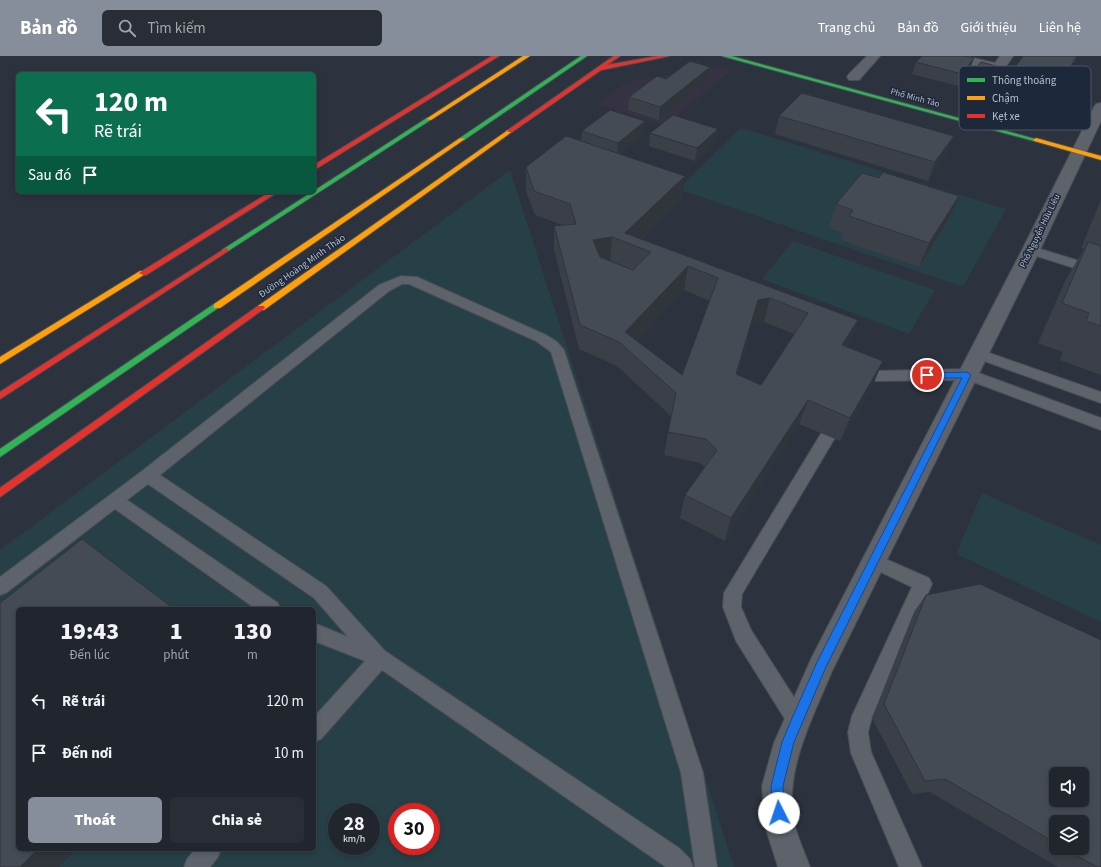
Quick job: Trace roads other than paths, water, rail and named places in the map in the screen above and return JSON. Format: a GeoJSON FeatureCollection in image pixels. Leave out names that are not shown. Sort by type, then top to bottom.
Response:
{"type":"FeatureCollection","features":[{"type":"Feature","properties":{"kind":"main road"},"geometry":{"type":"LineString","coordinates":[[316,167],[496,56]]}},
{"type":"Feature","properties":{"kind":"main road","name":"Đường Hoàng Minh Thảo"},"geometry":{"type":"LineString","coordinates":[[0,454],[584,56]]}},
{"type":"Feature","properties":{"kind":"main road","name":"Đường Hoàng Minh Thảo"},"geometry":{"type":"LineString","coordinates":[[0,493],[373,229],[472,156],[617,56]]}},
{"type":"Feature","properties":{"kind":"main road"},"geometry":{"type":"LineString","coordinates":[[598,69],[666,56]]}},
{"type":"Feature","properties":{"kind":"main road","name":"Phố Minh Tảo"},"geometry":{"type":"LineString","coordinates":[[725,56],[959,112]]}},
{"type":"Feature","properties":{"kind":"main road"},"geometry":{"type":"LineString","coordinates":[[316,191],[522,57]]}},
{"type":"Feature","properties":{"kind":"main road","name":"Phố Minh Tảo"},"geometry":{"type":"LineString","coordinates":[[1034,130],[1084,142],[1101,158]]}},
{"type":"Feature","properties":{"kind":"main road"},"geometry":{"type":"LineString","coordinates":[[449,148],[472,156]]}},
{"type":"Feature","properties":{"kind":"main road"},"geometry":{"type":"LineString","coordinates":[[0,361],[271,194]]}},
{"type":"Feature","properties":{"kind":"main road"},"geometry":{"type":"LineString","coordinates":[[0,396],[311,194]]}},
{"type":"Feature","properties":{"kind":"street"},"geometry":{"type":"LineString","coordinates":[[853,77],[874,56]]}},
{"type":"Feature","properties":{"kind":"street"},"geometry":{"type":"LineString","coordinates":[[949,56],[990,66]]}},
{"type":"Feature","properties":{"kind":"street"},"geometry":{"type":"LineString","coordinates":[[999,66],[1006,56]]}},
{"type":"Feature","properties":{"kind":"street","name":"Phố Nguyễn Hữu Liêu"},"geometry":{"type":"LineString","coordinates":[[1091,128],[1101,107]]}},
{"type":"Feature","properties":{"kind":"street","name":"Phố Nguyễn Hữu Liêu"},"geometry":{"type":"LineString","coordinates":[[794,867],[780,826],[777,786],[788,742],[821,666],[1031,250],[1090,130]]}},
{"type":"Feature","properties":{"kind":"lane"},"geometry":{"type":"LineString","coordinates":[[1031,250],[1087,268]]}},
{"type":"Feature","properties":{"kind":"lane"},"geometry":{"type":"LineString","coordinates":[[0,587],[148,475],[384,288],[405,278],[412,280],[551,344],[556,350],[692,773],[706,867]]}},
{"type":"Feature","properties":{"kind":"lane"},"geometry":{"type":"LineString","coordinates":[[971,367],[1101,424]]}},
{"type":"Feature","properties":{"kind":"lane"},"geometry":{"type":"LineString","coordinates":[[862,381],[864,378],[874,376],[971,367],[1101,398]]}},
{"type":"Feature","properties":{"kind":"lane"},"geometry":{"type":"LineString","coordinates":[[797,720],[743,635],[732,607],[733,593],[828,436]]}},
{"type":"Feature","properties":{"kind":"lane"},"geometry":{"type":"LineString","coordinates":[[148,475],[320,592],[380,658]]}},
{"type":"Feature","properties":{"kind":"lane"},"geometry":{"type":"LineString","coordinates":[[114,500],[268,607]]}},
{"type":"Feature","properties":{"kind":"lane"},"geometry":{"type":"LineString","coordinates":[[874,561],[923,584],[862,716],[858,732],[861,753],[911,867]]}},
{"type":"Feature","properties":{"kind":"lane"},"geometry":{"type":"LineString","coordinates":[[316,633],[380,658],[671,856],[682,867]]}},
{"type":"Feature","properties":{"kind":"lane"},"geometry":{"type":"LineString","coordinates":[[316,730],[380,658]]}}]}
